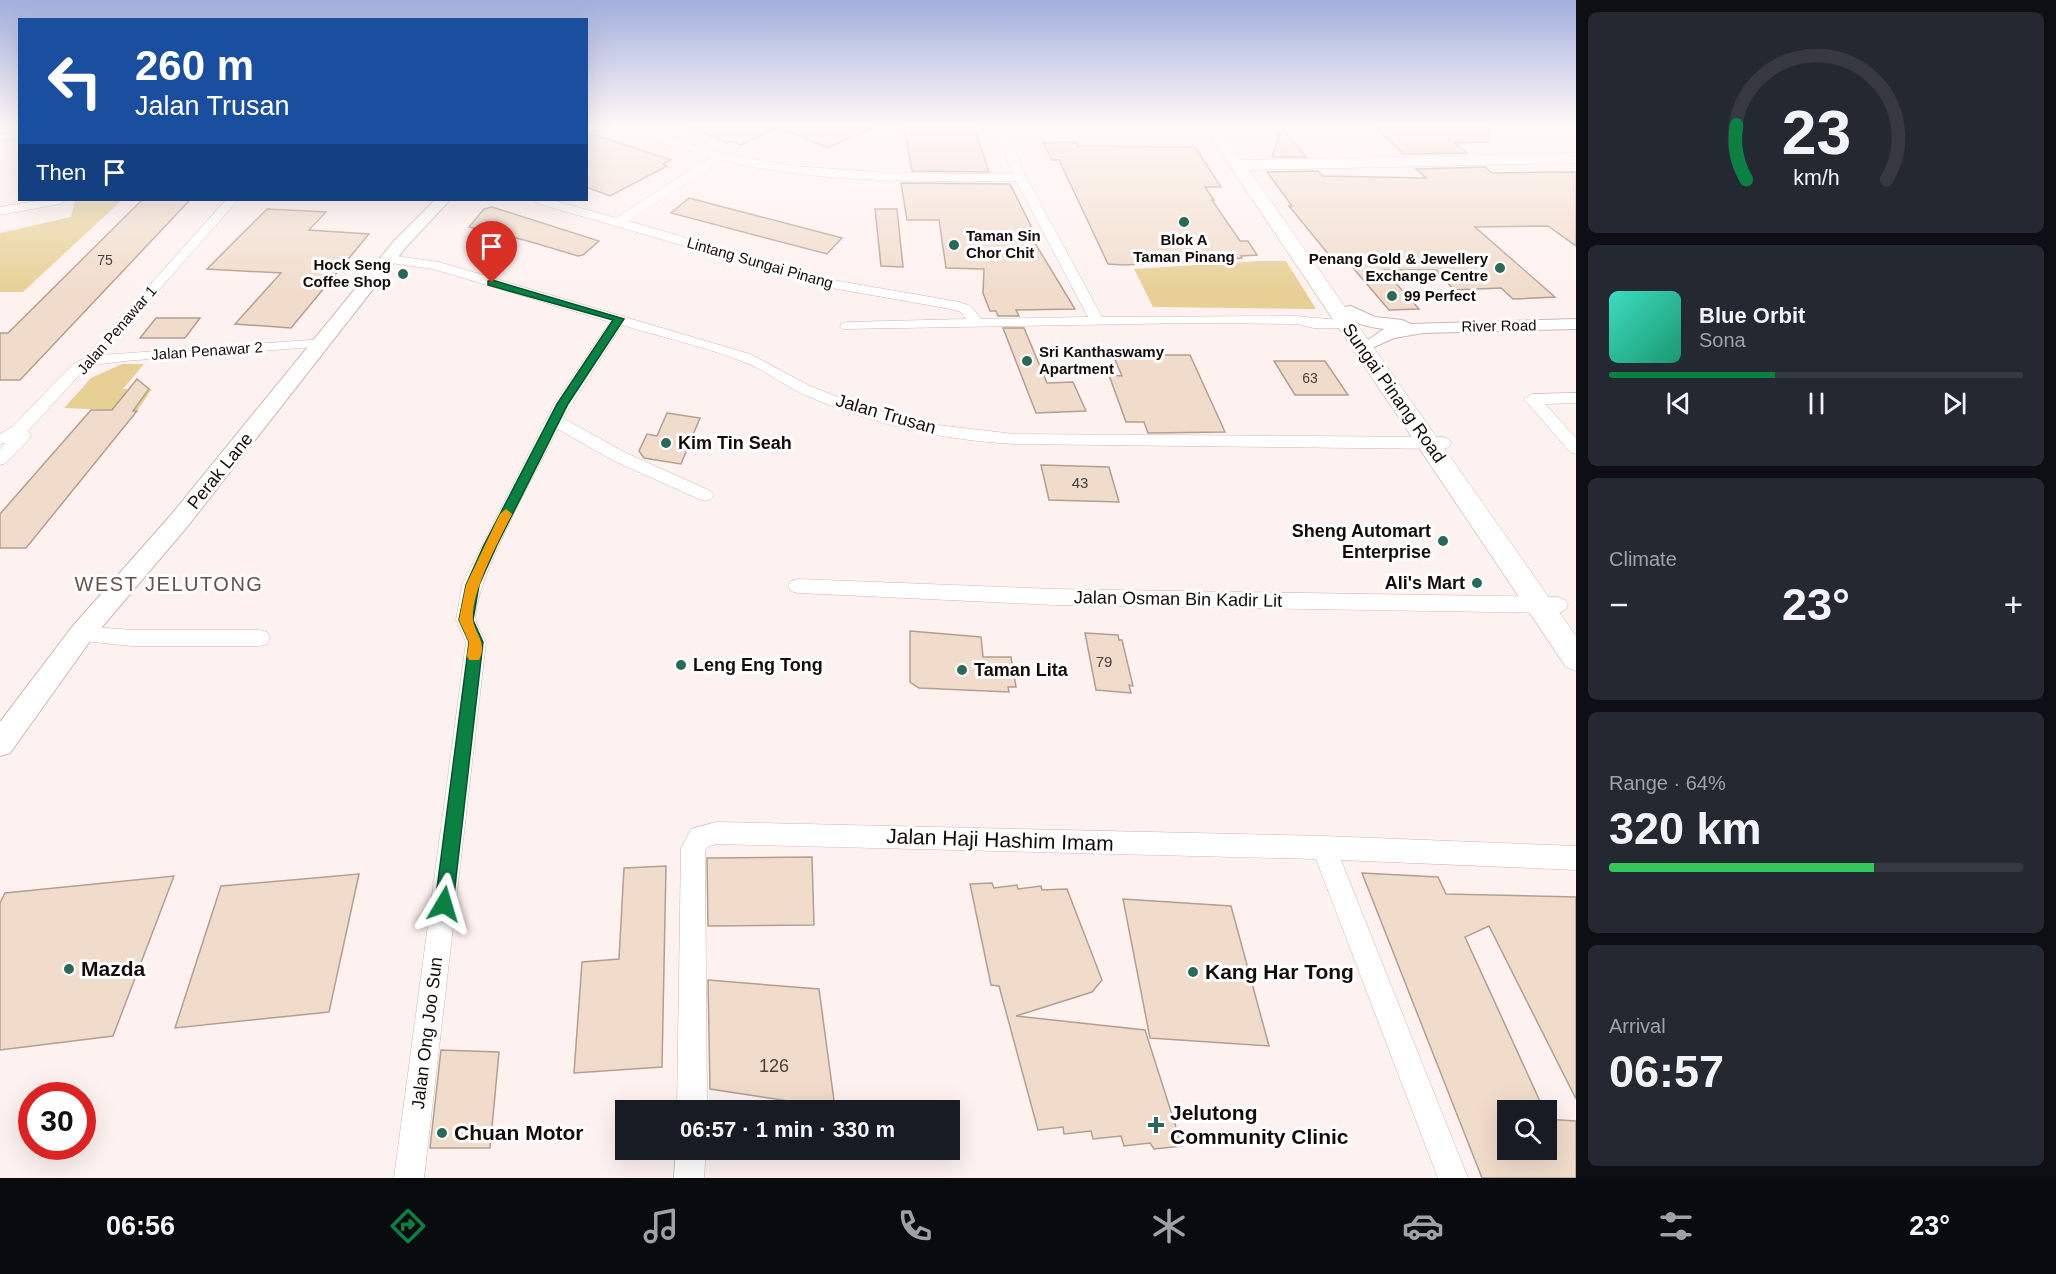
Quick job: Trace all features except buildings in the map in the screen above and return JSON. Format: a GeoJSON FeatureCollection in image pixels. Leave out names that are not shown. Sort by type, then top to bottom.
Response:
{"type":"FeatureCollection","features":[{"type":"Feature","properties":{"kind":"main road","name":"Sungai Pinang Road"},"geometry":{"type":"LineString","coordinates":[[1255,182],[1345,316],[1548,605],[1576,659]]}},
{"type":"Feature","properties":{"kind":"main road","name":"Sungai Pinang Road"},"geometry":{"type":"LineString","coordinates":[[1345,316],[1374,342],[1436,443]]}},
{"type":"Feature","properties":{"kind":"main road","name":"Sungai Pinang Road"},"geometry":{"type":"LineString","coordinates":[[1548,605],[1576,631]]}},
{"type":"Feature","properties":{"kind":"street"},"geometry":{"type":"LineString","coordinates":[[618,222],[680,182]]}},
{"type":"Feature","properties":{"kind":"street"},"geometry":{"type":"LineString","coordinates":[[1023,182],[1096,319]]}},
{"type":"Feature","properties":{"kind":"street"},"geometry":{"type":"LineString","coordinates":[[0,211],[55,201]]}},
{"type":"Feature","properties":{"kind":"street","name":"Jalan Penawar 1"},"geometry":{"type":"LineString","coordinates":[[0,459],[91,361],[105,341],[231,201]]}},
{"type":"Feature","properties":{"kind":"street","name":"Perak Lane"},"geometry":{"type":"LineString","coordinates":[[0,744],[81,634],[179,521],[400,244],[442,201]]}},
{"type":"Feature","properties":{"kind":"street","name":"Lintang Sungai Pinang"},"geometry":{"type":"LineString","coordinates":[[544,201],[831,284],[954,305],[966,309],[976,322]]}},
{"type":"Feature","properties":{"kind":"street","name":"Jalan Trusan"},"geometry":{"type":"LineString","coordinates":[[389,260],[434,266],[619,319],[766,365],[815,394],[900,422],[992,438],[1436,443]]}},
{"type":"Feature","properties":{"kind":"street"},"geometry":{"type":"LineString","coordinates":[[847,326],[1096,319],[1296,320],[1314,324],[1345,316]]}},
{"type":"Feature","properties":{"kind":"street","name":"River Road"},"geometry":{"type":"LineString","coordinates":[[1345,316],[1374,323],[1423,328]]}},
{"type":"Feature","properties":{"kind":"street","name":"Jalan Ong Joo Sun"},"geometry":{"type":"LineString","coordinates":[[409,1178],[476,642],[466,620],[472,585],[490,545],[555,420],[619,319]]}},
{"type":"Feature","properties":{"kind":"street","name":"River Road"},"geometry":{"type":"LineString","coordinates":[[1374,342],[1389,333],[1423,328],[1576,324]]}},
{"type":"Feature","properties":{"kind":"street","name":"Jalan Penawar 2"},"geometry":{"type":"LineString","coordinates":[[91,361],[124,356],[323,343]]}},
{"type":"Feature","properties":{"kind":"street"},"geometry":{"type":"LineString","coordinates":[[0,439],[10,437],[18,431],[78,367],[91,361]]}},
{"type":"Feature","properties":{"kind":"street"},"geometry":{"type":"LineString","coordinates":[[1576,398],[1532,399],[1576,448]]}},
{"type":"Feature","properties":{"kind":"street"},"geometry":{"type":"LineString","coordinates":[[555,420],[620,457],[705,495]]}},
{"type":"Feature","properties":{"kind":"street","name":"Jalan Osman Bin Kadir Lit"},"geometry":{"type":"LineString","coordinates":[[798,586],[1055,597],[1548,605]]}},
{"type":"Feature","properties":{"kind":"street"},"geometry":{"type":"LineString","coordinates":[[81,634],[132,638],[260,638]]}},
{"type":"Feature","properties":{"kind":"street","name":"Jalan Haji Hashim Imam"},"geometry":{"type":"LineString","coordinates":[[692,1100],[693,848],[700,837],[716,833],[823,834],[1324,848],[1576,858]]}},
{"type":"Feature","properties":{"kind":"street"},"geometry":{"type":"LineString","coordinates":[[1324,848],[1453,1178]]}},
{"type":"Feature","properties":{"kind":"street"},"geometry":{"type":"LineString","coordinates":[[689,1178],[690,1160]]}},
{"type":"Feature","properties":{"kind":"shaded area"},"geometry":{"type":"Polygon","coordinates":[[[75,201],[121,201],[23,292],[0,292],[0,233],[71,217],[75,201]]]}},
{"type":"Feature","properties":{"kind":"shaded area"},"geometry":{"type":"Polygon","coordinates":[[[1286,261],[1316,309],[1153,307],[1134,269],[1286,261]]]}},
{"type":"Feature","properties":{"kind":"shaded area"},"geometry":{"type":"Polygon","coordinates":[[[122,364],[144,364],[123,389],[152,389],[137,411],[64,408],[91,378],[122,364]]]}},
{"type":"Feature","properties":{"kind":"slow traffic"},"geometry":{"type":"LineString","coordinates":[[474,656],[476,642],[466,620],[472,585],[506,514]]}},
{"type":"Feature","properties":{"kind":"place","name":"Blok A Taman Pinang"},"geometry":{"type":"Point","coordinates":[1184,222]}},
{"type":"Feature","properties":{"kind":"place","name":"Taman Sin Chor Chit"},"geometry":{"type":"Point","coordinates":[954,245]}},
{"type":"Feature","properties":{"kind":"place","name":"Penang Gold & Jewellery Exchange Centre"},"geometry":{"type":"Point","coordinates":[1500,268]}},
{"type":"Feature","properties":{"kind":"place","name":"Hock Seng Coffee Shop"},"geometry":{"type":"Point","coordinates":[403,274]}},
{"type":"Feature","properties":{"kind":"place","name":"99 Perfect"},"geometry":{"type":"Point","coordinates":[1392,296]}},
{"type":"Feature","properties":{"kind":"place","name":"Sri Kanthaswamy Apartment"},"geometry":{"type":"Point","coordinates":[1027,361]}},
{"type":"Feature","properties":{"kind":"place","name":"Kim Tin Seah"},"geometry":{"type":"Point","coordinates":[666,443]}},
{"type":"Feature","properties":{"kind":"place","name":"Sheng Automart Enterprise"},"geometry":{"type":"Point","coordinates":[1443,541]}},
{"type":"Feature","properties":{"kind":"place","name":"Ali's Mart"},"geometry":{"type":"Point","coordinates":[1477,583]}},
{"type":"Feature","properties":{"kind":"place","name":"Leng Eng Tong"},"geometry":{"type":"Point","coordinates":[681,665]}},
{"type":"Feature","properties":{"kind":"place","name":"Taman Lita"},"geometry":{"type":"Point","coordinates":[962,670]}},
{"type":"Feature","properties":{"kind":"place","name":"Mazda"},"geometry":{"type":"Point","coordinates":[69,969]}},
{"type":"Feature","properties":{"kind":"place","name":"Kang Har Tong"},"geometry":{"type":"Point","coordinates":[1193,972]}},
{"type":"Feature","properties":{"kind":"place","name":"Jelutong Community Clinic"},"geometry":{"type":"Point","coordinates":[1156,1125]}},
{"type":"Feature","properties":{"kind":"place","name":"Chuan Motor"},"geometry":{"type":"Point","coordinates":[442,1133]}},
{"type":"Feature","properties":{"kind":"district","name":"WEST JELUTONG"},"geometry":{"type":"Point","coordinates":[169,584]}},
{"type":"Feature","properties":{"kind":"route"},"geometry":{"type":"LineString","coordinates":[[444,904],[476,642],[466,620],[472,585],[562,404],[619,319],[492,283]]}}]}
